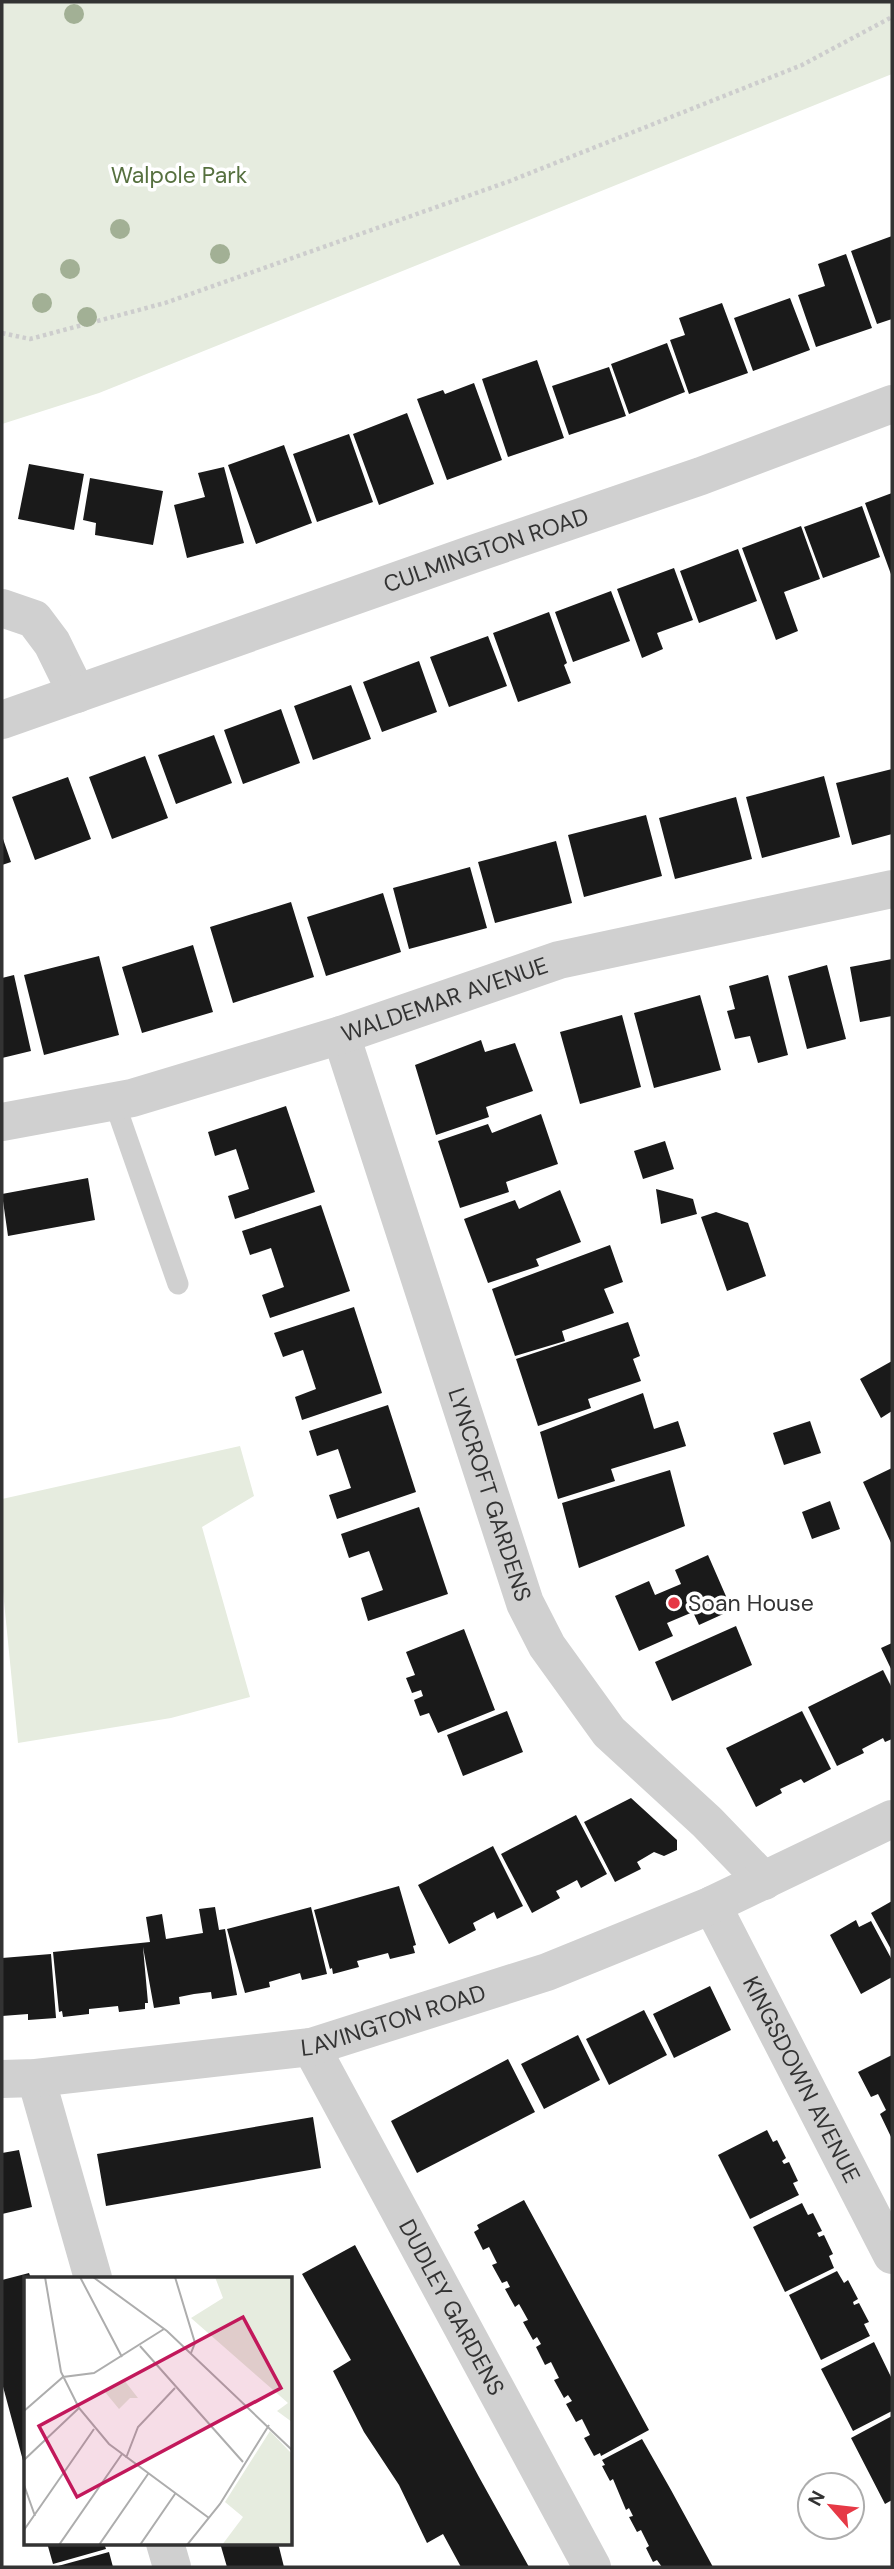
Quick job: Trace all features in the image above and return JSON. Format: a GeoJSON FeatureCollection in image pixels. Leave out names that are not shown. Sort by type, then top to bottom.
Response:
{"type":"FeatureCollection","features":[{"type":"Feature","properties":{"kind":"street","name":"CULMINGTON ROAD"},"geometry":{"type":"LineString","coordinates":[[2,720],[701,476],[892,404]]}},
{"type":"Feature","properties":{"kind":"street"},"geometry":{"type":"LineString","coordinates":[[2,608],[34,619],[52,643],[77,694]]}},
{"type":"Feature","properties":{"kind":"street","name":"WALDEMAR AVENUE"},"geometry":{"type":"LineString","coordinates":[[2,1122],[132,1098],[341,1035],[559,960],[892,889]]}},
{"type":"Feature","properties":{"kind":"street","name":"LYNCROFT GARDENS"},"geometry":{"type":"LineString","coordinates":[[341,1035],[530,1614],[547,1646],[609,1732],[707,1822],[764,1881]]}},
{"type":"Feature","properties":{"kind":"street","name":"LAVINGTON ROAD"},"geometry":{"type":"LineString","coordinates":[[19,2079],[311,2047],[547,1972],[712,1905],[892,1819]]}},
{"type":"Feature","properties":{"kind":"street","name":"KINGSDOWN AVENUE"},"geometry":{"type":"LineString","coordinates":[[712,1905],[892,2255]]}},
{"type":"Feature","properties":{"kind":"street","name":"DUDLEY GARDENS"},"geometry":{"type":"LineString","coordinates":[[311,2047],[592,2567]]}},
{"type":"Feature","properties":{"kind":"street"},"geometry":{"type":"LineString","coordinates":[[19,2079],[93,2277]]}},
{"type":"Feature","properties":{"kind":"street"},"geometry":{"type":"LineString","coordinates":[[165,2544],[172,2567]]}},
{"type":"Feature","properties":{"kind":"lane"},"geometry":{"type":"LineString","coordinates":[[114,1101],[178,1284]]}},
{"type":"Feature","properties":{"kind":"path"},"geometry":{"type":"LineString","coordinates":[[2,333],[30,340],[165,303],[510,181],[802,65],[892,17]]}},
{"type":"Feature","properties":{"kind":"green space","name":"Walpole Park"},"geometry":{"type":"Polygon","coordinates":[[[2,2],[892,2],[892,74],[99,393],[2,424],[2,2]]]}},
{"type":"Feature","properties":{"kind":"green space"},"geometry":{"type":"Polygon","coordinates":[[[240,1446],[254,1496],[202,1527],[250,1697],[171,1718],[18,1743],[2,1581],[2,1499],[240,1446]]]}},
{"type":"Feature","properties":{"kind":"building"},"geometry":{"type":"Polygon","coordinates":[[[892,236],[892,319],[877,324],[851,251],[892,236]]]}},
{"type":"Feature","properties":{"kind":"building"},"geometry":{"type":"Polygon","coordinates":[[[846,254],[872,328],[816,347],[798,295],[825,286],[818,264],[846,254]]]}},
{"type":"Feature","properties":{"kind":"building"},"geometry":{"type":"Polygon","coordinates":[[[790,298],[810,350],[753,371],[734,318],[790,298]]]}},
{"type":"Feature","properties":{"kind":"building"},"geometry":{"type":"Polygon","coordinates":[[[722,303],[748,373],[689,394],[670,340],[685,335],[679,318],[722,303]]]}},
{"type":"Feature","properties":{"kind":"building"},"geometry":{"type":"Polygon","coordinates":[[[667,343],[685,392],[629,414],[611,364],[667,343]]]}},
{"type":"Feature","properties":{"kind":"building"},"geometry":{"type":"Polygon","coordinates":[[[537,360],[564,438],[508,457],[482,379],[537,360]]]}},
{"type":"Feature","properties":{"kind":"building"},"geometry":{"type":"Polygon","coordinates":[[[609,367],[626,416],[569,435],[552,386],[609,367]]]}},
{"type":"Feature","properties":{"kind":"building"},"geometry":{"type":"Polygon","coordinates":[[[474,383],[502,460],[447,480],[417,399],[443,390],[445,394],[474,383]]]}},
{"type":"Feature","properties":{"kind":"building"},"geometry":{"type":"Polygon","coordinates":[[[407,413],[434,484],[379,505],[353,434],[407,413]]]}},
{"type":"Feature","properties":{"kind":"building"},"geometry":{"type":"Polygon","coordinates":[[[349,434],[373,502],[317,522],[293,454],[349,434]]]}},
{"type":"Feature","properties":{"kind":"building"},"geometry":{"type":"Polygon","coordinates":[[[284,445],[312,523],[256,544],[228,465],[284,445]]]}},
{"type":"Feature","properties":{"kind":"building"},"geometry":{"type":"Polygon","coordinates":[[[29,464],[84,474],[74,530],[18,519],[29,464]]]}},
{"type":"Feature","properties":{"kind":"building"},"geometry":{"type":"Polygon","coordinates":[[[224,467],[244,543],[187,558],[174,505],[205,497],[198,473],[224,467]]]}},
{"type":"Feature","properties":{"kind":"building"},"geometry":{"type":"Polygon","coordinates":[[[90,478],[163,491],[153,545],[95,535],[96,523],[83,520],[90,478]]]}},
{"type":"Feature","properties":{"kind":"building"},"geometry":{"type":"Polygon","coordinates":[[[892,493],[892,577],[865,503],[892,493]]]}},
{"type":"Feature","properties":{"kind":"building"},"geometry":{"type":"Polygon","coordinates":[[[862,506],[880,557],[823,578],[804,527],[862,506]]]}},
{"type":"Feature","properties":{"kind":"building"},"geometry":{"type":"Polygon","coordinates":[[[801,526],[820,579],[784,592],[798,631],[776,640],[742,548],[801,526]]]}},
{"type":"Feature","properties":{"kind":"building"},"geometry":{"type":"Polygon","coordinates":[[[738,549],[757,601],[699,623],[680,571],[738,549]]]}},
{"type":"Feature","properties":{"kind":"building"},"geometry":{"type":"Polygon","coordinates":[[[674,568],[693,620],[657,633],[663,649],[642,658],[617,589],[674,568]]]}},
{"type":"Feature","properties":{"kind":"building"},"geometry":{"type":"Polygon","coordinates":[[[611,591],[630,641],[573,662],[555,612],[611,591]]]}},
{"type":"Feature","properties":{"kind":"building"},"geometry":{"type":"Polygon","coordinates":[[[549,612],[571,683],[518,702],[493,633],[549,612]]]}},
{"type":"Feature","properties":{"kind":"building"},"geometry":{"type":"Polygon","coordinates":[[[488,636],[507,686],[449,707],[430,657],[488,636]]]}},
{"type":"Feature","properties":{"kind":"building"},"geometry":{"type":"Polygon","coordinates":[[[419,661],[437,712],[382,732],[363,682],[419,661]]]}},
{"type":"Feature","properties":{"kind":"building"},"geometry":{"type":"Polygon","coordinates":[[[351,685],[371,739],[313,760],[294,706],[351,685]]]}},
{"type":"Feature","properties":{"kind":"building"},"geometry":{"type":"Polygon","coordinates":[[[281,709],[300,763],[243,784],[224,730],[281,709]]]}},
{"type":"Feature","properties":{"kind":"building"},"geometry":{"type":"Polygon","coordinates":[[[214,735],[232,783],[176,804],[158,755],[214,735]]]}},
{"type":"Feature","properties":{"kind":"building"},"geometry":{"type":"Polygon","coordinates":[[[145,756],[168,818],[112,839],[89,777],[145,756]]]}},
{"type":"Feature","properties":{"kind":"building"},"geometry":{"type":"Polygon","coordinates":[[[892,769],[892,834],[852,845],[836,783],[892,769]]]}},
{"type":"Feature","properties":{"kind":"building"},"geometry":{"type":"Polygon","coordinates":[[[824,776],[840,837],[762,858],[746,797],[824,776]]]}},
{"type":"Feature","properties":{"kind":"building"},"geometry":{"type":"Polygon","coordinates":[[[68,777],[91,839],[35,860],[12,797],[68,777]]]}},
{"type":"Feature","properties":{"kind":"building"},"geometry":{"type":"Polygon","coordinates":[[[736,797],[752,859],[675,879],[659,818],[736,797]]]}},
{"type":"Feature","properties":{"kind":"building"},"geometry":{"type":"Polygon","coordinates":[[[646,815],[662,876],[584,897],[568,835],[646,815]]]}},
{"type":"Feature","properties":{"kind":"building"},"geometry":{"type":"Polygon","coordinates":[[[2,836],[11,862],[2,865],[2,836]]]}},
{"type":"Feature","properties":{"kind":"building"},"geometry":{"type":"Polygon","coordinates":[[[556,841],[572,903],[495,923],[478,862],[556,841]]]}},
{"type":"Feature","properties":{"kind":"building"},"geometry":{"type":"Polygon","coordinates":[[[470,867],[487,928],[409,949],[393,888],[470,867]]]}},
{"type":"Feature","properties":{"kind":"building"},"geometry":{"type":"Polygon","coordinates":[[[383,893],[401,952],[326,976],[307,917],[383,893]]]}},
{"type":"Feature","properties":{"kind":"building"},"geometry":{"type":"Polygon","coordinates":[[[291,902],[314,977],[233,1003],[210,927],[291,902]]]}},
{"type":"Feature","properties":{"kind":"building"},"geometry":{"type":"Polygon","coordinates":[[[193,945],[213,1012],[142,1033],[122,967],[193,945]]]}},
{"type":"Feature","properties":{"kind":"building"},"geometry":{"type":"Polygon","coordinates":[[[99,956],[119,1035],[44,1055],[24,975],[99,956]]]}},
{"type":"Feature","properties":{"kind":"building"},"geometry":{"type":"Polygon","coordinates":[[[892,959],[892,1016],[860,1022],[850,967],[892,959]]]}},
{"type":"Feature","properties":{"kind":"building"},"geometry":{"type":"Polygon","coordinates":[[[827,965],[846,1039],[807,1049],[788,976],[827,965]]]}},
{"type":"Feature","properties":{"kind":"building"},"geometry":{"type":"Polygon","coordinates":[[[14,975],[31,1051],[2,1058],[2,978],[14,975]]]}},
{"type":"Feature","properties":{"kind":"building"},"geometry":{"type":"Polygon","coordinates":[[[768,975],[788,1055],[758,1063],[750,1036],[735,1039],[727,1011],[735,1009],[729,986],[768,975]]]}},
{"type":"Feature","properties":{"kind":"building"},"geometry":{"type":"Polygon","coordinates":[[[700,995],[721,1070],[654,1088],[634,1013],[700,995]]]}},
{"type":"Feature","properties":{"kind":"building"},"geometry":{"type":"Polygon","coordinates":[[[622,1015],[641,1087],[580,1104],[560,1032],[622,1015]]]}},
{"type":"Feature","properties":{"kind":"building"},"geometry":{"type":"Polygon","coordinates":[[[481,1040],[485,1052],[515,1043],[533,1091],[486,1107],[489,1117],[436,1135],[415,1065],[481,1040]]]}},
{"type":"Feature","properties":{"kind":"building"},"geometry":{"type":"Polygon","coordinates":[[[286,1106],[315,1192],[235,1219],[228,1196],[249,1189],[236,1149],[215,1156],[208,1132],[286,1106]]]}},
{"type":"Feature","properties":{"kind":"building"},"geometry":{"type":"Polygon","coordinates":[[[541,1114],[558,1164],[506,1182],[509,1192],[460,1208],[438,1141],[488,1124],[492,1133],[541,1114]]]}},
{"type":"Feature","properties":{"kind":"building"},"geometry":{"type":"Polygon","coordinates":[[[665,1141],[674,1169],[643,1179],[634,1151],[665,1141]]]}},
{"type":"Feature","properties":{"kind":"building"},"geometry":{"type":"Polygon","coordinates":[[[88,1178],[95,1220],[8,1236],[2,1194],[88,1178]]]}},
{"type":"Feature","properties":{"kind":"building"},"geometry":{"type":"Polygon","coordinates":[[[656,1189],[693,1199],[697,1214],[661,1224],[656,1189]]]}},
{"type":"Feature","properties":{"kind":"building"},"geometry":{"type":"Polygon","coordinates":[[[560,1190],[581,1242],[536,1259],[539,1266],[488,1283],[464,1219],[515,1200],[519,1209],[560,1190]]]}},
{"type":"Feature","properties":{"kind":"building"},"geometry":{"type":"Polygon","coordinates":[[[321,1205],[350,1291],[270,1318],[262,1295],[284,1287],[271,1248],[250,1255],[242,1231],[321,1205]]]}},
{"type":"Feature","properties":{"kind":"building"},"geometry":{"type":"Polygon","coordinates":[[[716,1212],[748,1223],[766,1276],[727,1291],[701,1217],[716,1212]]]}},
{"type":"Feature","properties":{"kind":"building"},"geometry":{"type":"Polygon","coordinates":[[[610,1245],[623,1282],[604,1289],[614,1313],[562,1331],[565,1341],[515,1356],[492,1289],[610,1245]]]}},
{"type":"Feature","properties":{"kind":"building"},"geometry":{"type":"Polygon","coordinates":[[[354,1307],[382,1393],[302,1420],[295,1397],[316,1389],[303,1350],[283,1357],[274,1333],[354,1307]]]}},
{"type":"Feature","properties":{"kind":"building"},"geometry":{"type":"Polygon","coordinates":[[[628,1322],[640,1356],[633,1359],[641,1381],[588,1399],[591,1408],[538,1426],[516,1359],[628,1322]]]}},
{"type":"Feature","properties":{"kind":"building"},"geometry":{"type":"Polygon","coordinates":[[[892,1361],[892,1411],[881,1418],[860,1379],[892,1361]]]}},
{"type":"Feature","properties":{"kind":"building"},"geometry":{"type":"Polygon","coordinates":[[[643,1393],[654,1429],[678,1421],[686,1446],[611,1469],[615,1481],[558,1499],[540,1432],[643,1393]]]}},
{"type":"Feature","properties":{"kind":"building"},"geometry":{"type":"Polygon","coordinates":[[[388,1405],[416,1492],[337,1519],[329,1495],[351,1488],[338,1449],[317,1456],[309,1431],[388,1405]]]}},
{"type":"Feature","properties":{"kind":"building"},"geometry":{"type":"Polygon","coordinates":[[[810,1421],[821,1453],[784,1465],[773,1433],[810,1421]]]}},
{"type":"Feature","properties":{"kind":"building"},"geometry":{"type":"Polygon","coordinates":[[[892,1468],[892,1545],[863,1482],[892,1468]]]}},
{"type":"Feature","properties":{"kind":"building"},"geometry":{"type":"Polygon","coordinates":[[[670,1470],[685,1526],[579,1568],[562,1503],[670,1470]]]}},
{"type":"Feature","properties":{"kind":"building"},"geometry":{"type":"Polygon","coordinates":[[[830,1501],[840,1529],[812,1539],[802,1512],[830,1501]]]}},
{"type":"Feature","properties":{"kind":"building"},"geometry":{"type":"Polygon","coordinates":[[[419,1507],[448,1594],[368,1621],[361,1598],[383,1590],[369,1551],[349,1558],[341,1534],[419,1507]]]}},
{"type":"Feature","properties":{"kind":"building","name":"Soan House"},"geometry":{"type":"Polygon","coordinates":[[[708,1555],[732,1610],[699,1625],[693,1612],[667,1623],[673,1636],[639,1651],[615,1596],[649,1581],[655,1595],[681,1584],[675,1570],[708,1555]]]}},
{"type":"Feature","properties":{"kind":"building"},"geometry":{"type":"Polygon","coordinates":[[[736,1626],[752,1665],[672,1701],[655,1662],[736,1626]]]}},
{"type":"Feature","properties":{"kind":"building"},"geometry":{"type":"Polygon","coordinates":[[[464,1629],[495,1710],[438,1733],[429,1713],[420,1716],[414,1700],[423,1696],[421,1690],[412,1693],[406,1678],[415,1675],[406,1652],[464,1629]]]}},
{"type":"Feature","properties":{"kind":"building"},"geometry":{"type":"Polygon","coordinates":[[[892,1643],[892,1671],[881,1648],[892,1643]]]}},
{"type":"Feature","properties":{"kind":"building"},"geometry":{"type":"Polygon","coordinates":[[[883,1670],[892,1688],[892,1739],[885,1742],[883,1738],[862,1749],[864,1753],[837,1766],[808,1707],[883,1670]]]}},
{"type":"Feature","properties":{"kind":"building"},"geometry":{"type":"Polygon","coordinates":[[[507,1711],[523,1752],[463,1776],[447,1735],[507,1711]]]}},
{"type":"Feature","properties":{"kind":"building"},"geometry":{"type":"Polygon","coordinates":[[[802,1711],[831,1769],[804,1783],[801,1779],[780,1789],[782,1793],[756,1807],[726,1748],[802,1711]]]}},
{"type":"Feature","properties":{"kind":"building"},"geometry":{"type":"Polygon","coordinates":[[[631,1798],[677,1840],[677,1850],[664,1856],[654,1852],[637,1862],[641,1869],[615,1882],[584,1822],[631,1798]]]}},
{"type":"Feature","properties":{"kind":"building"},"geometry":{"type":"Polygon","coordinates":[[[576,1815],[607,1874],[581,1888],[577,1880],[556,1891],[560,1898],[532,1913],[501,1854],[576,1815]]]}},
{"type":"Feature","properties":{"kind":"building"},"geometry":{"type":"Polygon","coordinates":[[[493,1846],[523,1906],[497,1919],[494,1912],[473,1923],[476,1930],[449,1944],[418,1885],[493,1846]]]}},
{"type":"Feature","properties":{"kind":"building"},"geometry":{"type":"Polygon","coordinates":[[[399,1886],[416,1945],[413,1946],[415,1953],[390,1959],[388,1953],[357,1961],[359,1967],[333,1974],[314,1910],[399,1886]]]}},
{"type":"Feature","properties":{"kind":"building"},"geometry":{"type":"Polygon","coordinates":[[[892,1901],[892,1951],[871,1913],[892,1901]]]}},
{"type":"Feature","properties":{"kind":"building"},"geometry":{"type":"Polygon","coordinates":[[[215,1907],[219,1930],[225,1929],[237,1995],[212,1999],[211,1992],[194,1994],[179,1997],[180,2004],[154,2008],[143,1947],[148,2003],[145,2003],[145,2009],[119,2012],[118,2006],[89,2009],[89,2014],[63,2017],[62,2011],[59,2012],[53,1952],[150,1942],[146,1917],[162,1914],[166,1939],[203,1933],[199,1909],[215,1907]]]}},
{"type":"Feature","properties":{"kind":"building"},"geometry":{"type":"Polygon","coordinates":[[[311,1907],[327,1974],[302,1980],[300,1973],[269,1982],[270,1987],[245,1993],[227,1929],[311,1907]]]}},
{"type":"Feature","properties":{"kind":"building"},"geometry":{"type":"Polygon","coordinates":[[[856,1920],[859,1927],[871,1921],[892,1960],[892,1977],[861,1994],[830,1935],[856,1920]]]}},
{"type":"Feature","properties":{"kind":"building"},"geometry":{"type":"Polygon","coordinates":[[[51,1954],[56,2018],[28,2020],[28,2014],[2,2016],[2,1958],[51,1954]]]}},
{"type":"Feature","properties":{"kind":"building"},"geometry":{"type":"Polygon","coordinates":[[[710,1986],[731,2030],[674,2058],[653,2014],[710,1986]]]}},
{"type":"Feature","properties":{"kind":"building"},"geometry":{"type":"Polygon","coordinates":[[[644,2010],[667,2055],[609,2085],[586,2039],[644,2010]]]}},
{"type":"Feature","properties":{"kind":"building"},"geometry":{"type":"Polygon","coordinates":[[[578,2035],[600,2080],[544,2109],[521,2064],[578,2035]]]}},
{"type":"Feature","properties":{"kind":"building"},"geometry":{"type":"Polygon","coordinates":[[[892,2055],[892,2139],[880,2114],[886,2110],[878,2094],[871,2097],[858,2072],[892,2055]]]}},
{"type":"Feature","properties":{"kind":"building"},"geometry":{"type":"Polygon","coordinates":[[[508,2059],[535,2112],[417,2173],[391,2121],[508,2059]]]}},
{"type":"Feature","properties":{"kind":"building"},"geometry":{"type":"Polygon","coordinates":[[[313,2117],[321,2168],[106,2206],[97,2154],[313,2117]]]}},
{"type":"Feature","properties":{"kind":"building"},"geometry":{"type":"Polygon","coordinates":[[[767,2130],[773,2142],[777,2140],[786,2158],[782,2161],[784,2164],[789,2162],[798,2181],[793,2183],[799,2195],[750,2219],[718,2155],[767,2130]]]}},
{"type":"Feature","properties":{"kind":"building"},"geometry":{"type":"Polygon","coordinates":[[[19,2150],[32,2207],[2,2214],[2,2153],[19,2150]]]}},
{"type":"Feature","properties":{"kind":"building"},"geometry":{"type":"Polygon","coordinates":[[[524,2200],[649,2430],[601,2456],[600,2453],[594,2456],[584,2438],[590,2435],[582,2419],[576,2422],[566,2404],[572,2401],[568,2395],[564,2398],[554,2380],[559,2378],[551,2362],[545,2365],[536,2347],[541,2344],[537,2337],[533,2340],[523,2322],[528,2320],[519,2304],[515,2307],[505,2289],[510,2287],[507,2281],[502,2283],[492,2265],[497,2263],[489,2247],[483,2250],[474,2232],[479,2229],[477,2225],[524,2200]]]}},
{"type":"Feature","properties":{"kind":"building"},"geometry":{"type":"Polygon","coordinates":[[[802,2203],[808,2215],[813,2213],[822,2231],[817,2233],[819,2237],[824,2235],[833,2254],[829,2256],[834,2268],[785,2292],[753,2227],[802,2203]]]}},
{"type":"Feature","properties":{"kind":"building"},"geometry":{"type":"Polygon","coordinates":[[[355,2245],[529,2567],[461,2567],[443,2534],[427,2543],[399,2485],[364,2432],[333,2371],[351,2360],[302,2274],[355,2245]]]}},
{"type":"Feature","properties":{"kind":"building"},"geometry":{"type":"Polygon","coordinates":[[[837,2271],[844,2283],[848,2280],[858,2299],[853,2302],[854,2305],[859,2303],[869,2322],[864,2324],[870,2336],[821,2360],[789,2295],[837,2271]]]}},
{"type":"Feature","properties":{"kind":"building"},"geometry":{"type":"Polygon","coordinates":[[[29,2273],[31,2277],[24,2277],[24,2464],[2,2383],[2,2280],[29,2273]]]}},
{"type":"Feature","properties":{"kind":"building"},"geometry":{"type":"Polygon","coordinates":[[[874,2342],[892,2379],[892,2411],[853,2431],[821,2369],[874,2342]]]}},
{"type":"Feature","properties":{"kind":"building"},"geometry":{"type":"Polygon","coordinates":[[[892,2416],[892,2500],[885,2504],[851,2438],[892,2416]]]}},
{"type":"Feature","properties":{"kind":"building"},"geometry":{"type":"Polygon","coordinates":[[[642,2439],[713,2567],[662,2567],[657,2560],[653,2562],[641,2530],[637,2532],[629,2517],[633,2516],[629,2508],[626,2510],[613,2479],[610,2481],[602,2466],[605,2465],[602,2460],[642,2439]]]}},
{"type":"Feature","properties":{"kind":"building"},"geometry":{"type":"Polygon","coordinates":[[[47,2544],[104,2544],[106,2549],[53,2564],[47,2544]]]}},
{"type":"Feature","properties":{"kind":"building"},"geometry":{"type":"Polygon","coordinates":[[[220,2544],[278,2544],[284,2567],[227,2567],[220,2544]]]}},
{"type":"Feature","properties":{"kind":"building"},"geometry":{"type":"Polygon","coordinates":[[[109,2552],[113,2567],[58,2566],[109,2552]]]}},
{"type":"Feature","properties":{"kind":"place","name":"Soan House"},"geometry":{"type":"Point","coordinates":[674,1603]}}]}
